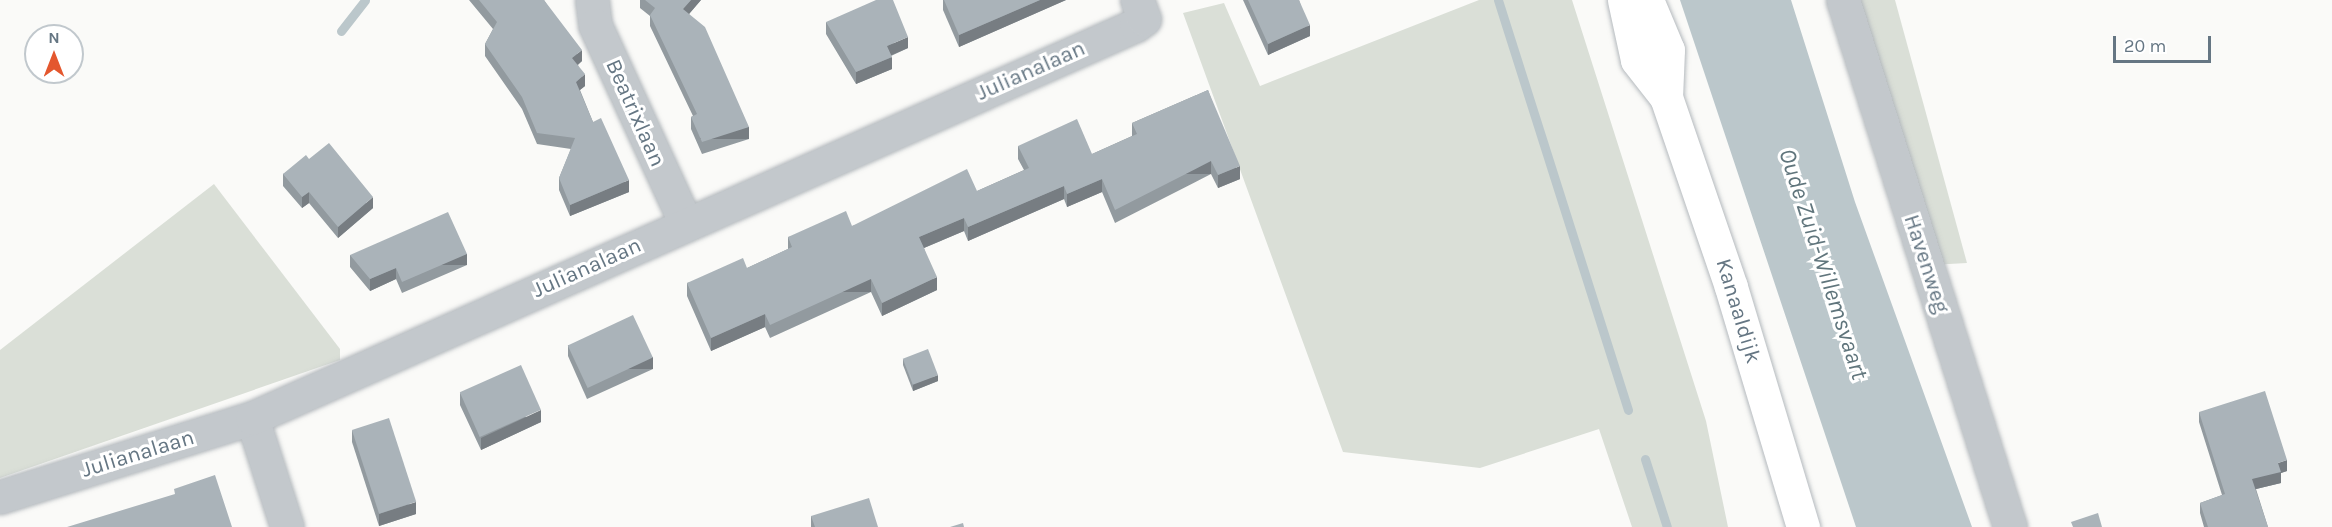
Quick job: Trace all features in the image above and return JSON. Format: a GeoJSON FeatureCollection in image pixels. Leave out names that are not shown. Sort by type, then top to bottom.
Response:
{"type":"FeatureCollection","features":[{"type":"Feature","properties":{"kind":"main road","name":"Kanaaldijk"},"geometry":{"type":"LineString","coordinates":[[1624,0],[1637,60],[1666,97],[1731,287],[1803,527]]}},
{"type":"Feature","properties":{"kind":"main road","name":"Kanaaldijk"},"geometry":{"type":"LineString","coordinates":[[1647,0],[1668,50],[1666,97]]}},
{"type":"Feature","properties":{"kind":"street","name":"Beatrixlaan"},"geometry":{"type":"LineString","coordinates":[[592,0],[595,25],[686,224]]}},
{"type":"Feature","properties":{"kind":"street","name":"Julianalaan"},"geometry":{"type":"LineString","coordinates":[[0,497],[252,418],[1136,25],[1144,19],[1137,0]]}},
{"type":"Feature","properties":{"kind":"street","name":"Havenweg"},"geometry":{"type":"LineString","coordinates":[[1843,0],[2010,527]]}},
{"type":"Feature","properties":{"kind":"street"},"geometry":{"type":"LineString","coordinates":[[252,418],[287,527]]}},
{"type":"Feature","properties":{"kind":"shaded area"},"geometry":{"type":"Polygon","coordinates":[[[1479,0],[1572,0],[1706,421],[1728,527],[1632,527],[1599,429],[1480,468],[1343,452],[1183,13],[1224,3],[1260,86],[1479,0]]]}},
{"type":"Feature","properties":{"kind":"shaded area"},"geometry":{"type":"Polygon","coordinates":[[[1844,0],[1895,0],[1967,263],[1931,265],[1844,0]]]}},
{"type":"Feature","properties":{"kind":"shaded area"},"geometry":{"type":"Polygon","coordinates":[[[214,184],[340,349],[340,360],[0,478],[0,350],[214,184]]]}},
{"type":"Feature","properties":{"kind":"water","name":"Oude Zuid-Willemsvaart"},"geometry":{"type":"Polygon","coordinates":[[[1680,0],[1791,0],[1855,202],[1972,527],[1856,527],[1680,0]]]}},
{"type":"Feature","properties":{"kind":"building"},"geometry":{"type":"Polygon","coordinates":[[[479,0],[544,0],[582,50],[572,58],[585,74],[576,82],[593,122],[601,118],[629,180],[570,205],[559,178],[575,138],[537,133],[522,97],[485,44],[497,22],[479,0]]]}},
{"type":"Feature","properties":{"kind":"building"},"geometry":{"type":"Polygon","coordinates":[[[645,0],[691,0],[683,9],[705,27],[749,127],[702,142],[691,117],[697,114],[650,15],[655,8],[645,0]]]}},
{"type":"Feature","properties":{"kind":"building"},"geometry":{"type":"Polygon","coordinates":[[[876,0],[893,0],[908,37],[887,46],[892,57],[856,72],[826,22],[876,0]]]}},
{"type":"Feature","properties":{"kind":"building"},"geometry":{"type":"Polygon","coordinates":[[[944,0],[1040,0],[959,35],[944,0]]]}},
{"type":"Feature","properties":{"kind":"building"},"geometry":{"type":"Polygon","coordinates":[[[1248,0],[1299,0],[1310,25],[1268,44],[1248,0]]]}},
{"type":"Feature","properties":{"kind":"building"},"geometry":{"type":"Polygon","coordinates":[[[1208,90],[1240,166],[1218,175],[1211,161],[1115,210],[1102,179],[1067,194],[1064,186],[968,227],[964,218],[919,237],[937,277],[882,303],[871,279],[770,325],[765,314],[711,338],[687,283],[743,258],[747,268],[792,247],[788,237],[846,211],[852,226],[967,169],[977,191],[1029,168],[1018,146],[1077,119],[1092,154],[1137,134],[1132,123],[1208,90]]]}},
{"type":"Feature","properties":{"kind":"building"},"geometry":{"type":"Polygon","coordinates":[[[329,143],[373,197],[338,227],[309,192],[302,197],[283,174],[306,155],[309,159],[329,143]]]}},
{"type":"Feature","properties":{"kind":"building"},"geometry":{"type":"Polygon","coordinates":[[[448,212],[467,254],[402,282],[396,268],[370,279],[350,255],[448,212]]]}},
{"type":"Feature","properties":{"kind":"building"},"geometry":{"type":"Polygon","coordinates":[[[633,315],[653,358],[588,388],[568,345],[633,315]]]}},
{"type":"Feature","properties":{"kind":"building"},"geometry":{"type":"Polygon","coordinates":[[[928,349],[938,375],[913,385],[903,359],[928,349]]]}},
{"type":"Feature","properties":{"kind":"building"},"geometry":{"type":"Polygon","coordinates":[[[521,365],[541,410],[480,437],[460,392],[521,365]]]}},
{"type":"Feature","properties":{"kind":"building"},"geometry":{"type":"Polygon","coordinates":[[[2265,391],[2287,460],[2278,463],[2281,472],[2252,479],[2268,527],[2208,527],[2200,503],[2225,494],[2199,412],[2265,391]]]}},
{"type":"Feature","properties":{"kind":"building"},"geometry":{"type":"Polygon","coordinates":[[[389,418],[416,502],[379,514],[352,430],[389,418]]]}},
{"type":"Feature","properties":{"kind":"building"},"geometry":{"type":"Polygon","coordinates":[[[215,475],[232,527],[67,527],[175,494],[174,489],[215,475]]]}},
{"type":"Feature","properties":{"kind":"building"},"geometry":{"type":"Polygon","coordinates":[[[869,498],[878,527],[815,527],[811,516],[869,498]]]}},
{"type":"Feature","properties":{"kind":"building"},"geometry":{"type":"Polygon","coordinates":[[[2098,513],[2102,527],[2073,527],[2071,522],[2098,513]]]}},
{"type":"Feature","properties":{"kind":"building"},"geometry":{"type":"Polygon","coordinates":[[[963,523],[964,527],[950,527],[963,523]]]}},
{"type":"Feature","properties":{"kind":"waterway"},"geometry":{"type":"LineString","coordinates":[[341,31],[365,0]]}},
{"type":"Feature","properties":{"kind":"waterway"},"geometry":{"type":"LineString","coordinates":[[1498,0],[1628,410]]}},
{"type":"Feature","properties":{"kind":"waterway"},"geometry":{"type":"LineString","coordinates":[[1645,459],[1667,527]]}}]}
